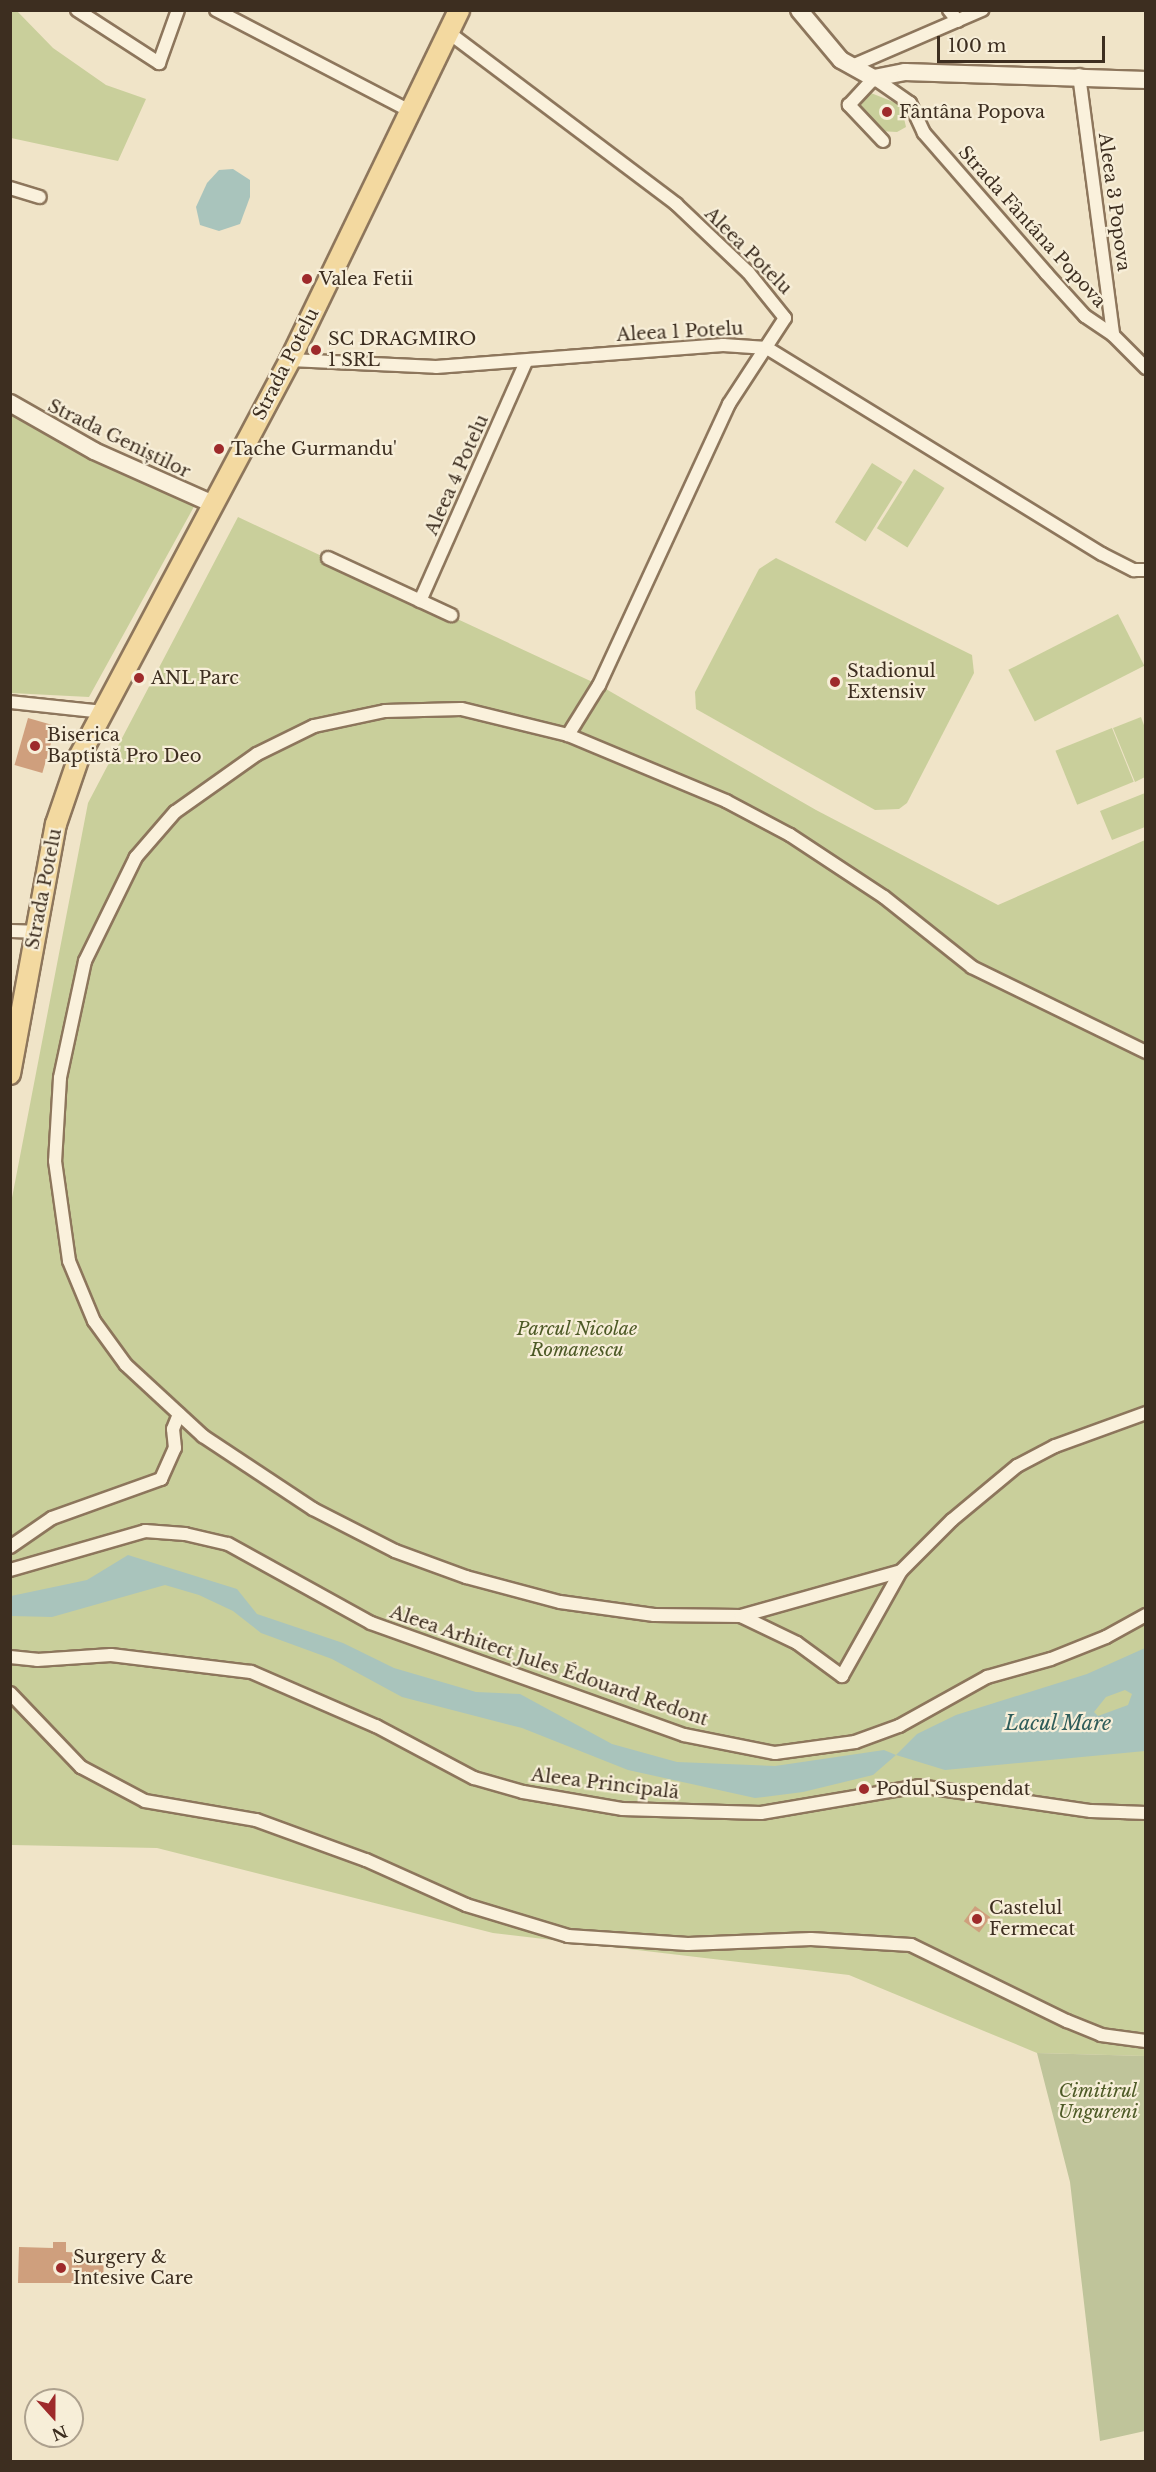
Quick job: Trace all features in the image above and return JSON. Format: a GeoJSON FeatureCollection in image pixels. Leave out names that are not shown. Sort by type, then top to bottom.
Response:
{"type":"FeatureCollection","features":[{"type":"Feature","properties":{"kind":"main road","name":"Strada Potelu"},"geometry":{"type":"LineString","coordinates":[[10,1074],[62,797],[104,712],[290,360],[408,110],[459,10]]}},
{"type":"Feature","properties":{"kind":"street"},"geometry":{"type":"LineString","coordinates":[[77,10],[159,63],[178,10]]}},
{"type":"Feature","properties":{"kind":"street"},"geometry":{"type":"LineString","coordinates":[[216,10],[408,110]]}},
{"type":"Feature","properties":{"kind":"street"},"geometry":{"type":"LineString","coordinates":[[799,10],[852,66],[874,78]]}},
{"type":"Feature","properties":{"kind":"street"},"geometry":{"type":"LineString","coordinates":[[950,10],[958,21]]}},
{"type":"Feature","properties":{"kind":"street"},"geometry":{"type":"LineString","coordinates":[[852,66],[982,10]]}},
{"type":"Feature","properties":{"kind":"street","name":"Aleea Potelu"},"geometry":{"type":"LineString","coordinates":[[448,32],[676,204],[748,272],[785,318],[767,348]]}},
{"type":"Feature","properties":{"kind":"street"},"geometry":{"type":"LineString","coordinates":[[883,141],[849,105],[874,78],[905,72],[1078,75],[1146,80]]}},
{"type":"Feature","properties":{"kind":"street","name":"Aleea 3 Popova"},"geometry":{"type":"LineString","coordinates":[[1078,75],[1113,335]]}},
{"type":"Feature","properties":{"kind":"street","name":"Strada Fântâna Popova"},"geometry":{"type":"LineString","coordinates":[[874,78],[909,103],[924,133],[943,156],[1085,316],[1113,335],[1146,368]]}},
{"type":"Feature","properties":{"kind":"street"},"geometry":{"type":"LineString","coordinates":[[10,188],[40,197]]}},
{"type":"Feature","properties":{"kind":"street","name":"Aleea 1 Potelu"},"geometry":{"type":"LineString","coordinates":[[290,360],[436,368],[723,345],[767,348]]}},
{"type":"Feature","properties":{"kind":"street"},"geometry":{"type":"LineString","coordinates":[[767,348],[1102,554],[1134,570],[1146,570]]}},
{"type":"Feature","properties":{"kind":"street","name":"Aleea 1 Potelu"},"geometry":{"type":"LineString","coordinates":[[568,735],[599,686],[729,404],[755,358],[767,348]]}},
{"type":"Feature","properties":{"kind":"street","name":"Aleea 4 Potelu"},"geometry":{"type":"LineString","coordinates":[[420,601],[526,362]]}},
{"type":"Feature","properties":{"kind":"street","name":"Strada Geniștilor"},"geometry":{"type":"LineString","coordinates":[[10,403],[93,451],[213,504]]}},
{"type":"Feature","properties":{"kind":"street"},"geometry":{"type":"LineString","coordinates":[[328,558],[451,615]]}},
{"type":"Feature","properties":{"kind":"street"},"geometry":{"type":"LineString","coordinates":[[10,702],[104,712]]}},
{"type":"Feature","properties":{"kind":"street"},"geometry":{"type":"LineString","coordinates":[[901,1571],[741,1616],[654,1615],[560,1602],[456,1573],[395,1551],[313,1509],[203,1436],[126,1365],[94,1321],[69,1261],[55,1161],[60,1078],[85,961],[136,857],[184,806],[257,754],[314,726],[385,711],[462,709],[568,735],[726,801],[790,835],[884,897],[972,967],[1146,1052]]}},
{"type":"Feature","properties":{"kind":"street"},"geometry":{"type":"LineString","coordinates":[[10,931],[35,932]]}},
{"type":"Feature","properties":{"kind":"street"},"geometry":{"type":"LineString","coordinates":[[741,1616],[798,1643],[842,1676],[901,1571],[952,1520],[1017,1466],[1054,1446],[1146,1413]]}},
{"type":"Feature","properties":{"kind":"street"},"geometry":{"type":"LineString","coordinates":[[10,1547],[52,1518],[161,1479],[175,1448],[173,1429],[179,1414]]}},
{"type":"Feature","properties":{"kind":"street","name":"Aleea Arhitect Jules Édouard Redont"},"geometry":{"type":"LineString","coordinates":[[10,1570],[145,1531],[185,1533],[228,1544],[371,1623],[684,1735],[775,1753],[845,1744],[899,1726],[987,1677],[1051,1659],[1106,1638],[1146,1615]]}},
{"type":"Feature","properties":{"kind":"street","name":"Aleea Principală"},"geometry":{"type":"LineString","coordinates":[[10,1657],[37,1660],[111,1655],[251,1672],[376,1726],[474,1778],[523,1792],[622,1809],[761,1813],[919,1786],[1091,1811],[1146,1813]]}},
{"type":"Feature","properties":{"kind":"street"},"geometry":{"type":"LineString","coordinates":[[10,1693],[81,1767],[145,1801],[256,1820],[366,1860],[466,1905],[568,1936],[688,1944],[811,1939],[911,1945],[1066,2021],[1101,2035],[1146,2041]]}},
{"type":"Feature","properties":{"kind":"green space"},"geometry":{"type":"Polygon","coordinates":[[[11,10],[17,11],[53,48],[106,85],[146,99],[118,161],[11,138],[11,10]]]}},
{"type":"Feature","properties":{"kind":"green space"},"geometry":{"type":"Polygon","coordinates":[[[866,91],[901,105],[906,127],[897,132],[879,131],[855,102],[866,91]]]}},
{"type":"Feature","properties":{"kind":"green space"},"geometry":{"type":"Polygon","coordinates":[[[10,411],[88,458],[196,503],[89,697],[11,693],[10,411]]]}},
{"type":"Feature","properties":{"kind":"green space"},"geometry":{"type":"Polygon","coordinates":[[[872,463],[903,482],[865,541],[835,522],[872,463]]]}},
{"type":"Feature","properties":{"kind":"green space"},"geometry":{"type":"Polygon","coordinates":[[[914,469],[945,488],[907,547],[877,528],[914,469]]]}},
{"type":"Feature","properties":{"kind":"green space","name":"Parcul Nicolae Romanescu"},"geometry":{"type":"Polygon","coordinates":[[[238,517],[599,685],[816,810],[998,905],[1145,840],[1145,2056],[1037,2053],[849,1975],[493,1933],[157,1848],[11,1845],[11,1203],[88,803],[238,517]]]}},
{"type":"Feature","properties":{"kind":"green space","name":"Stadionul Extensiv"},"geometry":{"type":"Polygon","coordinates":[[[776,558],[972,655],[974,673],[907,803],[899,809],[875,810],[696,709],[695,692],[759,569],[776,558]]]}},
{"type":"Feature","properties":{"kind":"green space"},"geometry":{"type":"Polygon","coordinates":[[[1118,614],[1144,666],[1035,722],[1008,670],[1118,614]]]}},
{"type":"Feature","properties":{"kind":"green space"},"geometry":{"type":"Polygon","coordinates":[[[1141,717],[1145,728],[1145,777],[1135,782],[1113,728],[1141,717]]]}},
{"type":"Feature","properties":{"kind":"green space"},"geometry":{"type":"Polygon","coordinates":[[[1112,728],[1134,782],[1077,805],[1055,751],[1112,728]]]}},
{"type":"Feature","properties":{"kind":"green space"},"geometry":{"type":"Polygon","coordinates":[[[1145,793],[1145,827],[1112,840],[1100,811],[1145,793]]]}},
{"type":"Feature","properties":{"kind":"green space","name":"Cimitirul Ungureni"},"geometry":{"type":"Polygon","coordinates":[[[1037,2053],[1145,2056],[1145,2431],[1100,2441],[1070,2182],[1037,2053]]]}},
{"type":"Feature","properties":{"kind":"water"},"geometry":{"type":"Polygon","coordinates":[[[233,169],[250,180],[250,197],[240,224],[219,231],[200,225],[196,207],[207,183],[219,170],[233,169]]]}},
{"type":"Feature","properties":{"kind":"water"},"geometry":{"type":"Polygon","coordinates":[[[128,1555],[237,1589],[257,1614],[343,1643],[394,1668],[476,1692],[520,1694],[612,1744],[677,1762],[775,1766],[884,1750],[896,1755],[873,1775],[803,1792],[755,1798],[628,1770],[522,1728],[402,1697],[332,1659],[261,1633],[233,1611],[199,1595],[165,1585],[52,1617],[11,1616],[11,1596],[87,1580],[128,1555]]]}},
{"type":"Feature","properties":{"kind":"water","name":"Lacul Mare"},"geometry":{"type":"Polygon","coordinates":[[[1145,1648],[1145,1751],[945,1770],[896,1755],[917,1734],[956,1715],[1087,1674],[1145,1648]],[[1125,1690],[1106,1697],[1094,1712],[1098,1716],[1128,1705],[1132,1694],[1125,1690]]]}},
{"type":"Feature","properties":{"kind":"building","name":"Biserica Baptistă Pro Deo"},"geometry":{"type":"Polygon","coordinates":[[[28,718],[56,726],[42,773],[14,765],[28,718]]]}},
{"type":"Feature","properties":{"kind":"building","name":"Castelul Fermecat"},"geometry":{"type":"Polygon","coordinates":[[[975,1906],[990,1917],[979,1933],[964,1921],[975,1906]]]}},
{"type":"Feature","properties":{"kind":"building","name":"Surgery & Intesive Care"},"geometry":{"type":"Polygon","coordinates":[[[53,2242],[66,2242],[66,2252],[104,2254],[103,2283],[18,2283],[19,2247],[53,2248],[53,2242]]]}},
{"type":"Feature","properties":{"kind":"place","name":"Fântâna Popova"},"geometry":{"type":"Point","coordinates":[887,112]}},
{"type":"Feature","properties":{"kind":"place","name":"Valea Fetii"},"geometry":{"type":"Point","coordinates":[307,279]}},
{"type":"Feature","properties":{"kind":"place","name":"SC DRAGMIRO 1 SRL"},"geometry":{"type":"Point","coordinates":[316,350]}},
{"type":"Feature","properties":{"kind":"place","name":"Tache Gurmandu'"},"geometry":{"type":"Point","coordinates":[219,449]}},
{"type":"Feature","properties":{"kind":"place","name":"ANL Parc"},"geometry":{"type":"Point","coordinates":[139,678]}},
{"type":"Feature","properties":{"kind":"place","name":"Stadionul Extensiv"},"geometry":{"type":"Point","coordinates":[835,682]}},
{"type":"Feature","properties":{"kind":"place","name":"Biserica Baptistă Pro Deo"},"geometry":{"type":"Point","coordinates":[35,746]}},
{"type":"Feature","properties":{"kind":"place","name":"Podul Suspendat"},"geometry":{"type":"Point","coordinates":[864,1789]}},
{"type":"Feature","properties":{"kind":"place","name":"Castelul Fermecat"},"geometry":{"type":"Point","coordinates":[977,1919]}},
{"type":"Feature","properties":{"kind":"place","name":"Surgery & Intesive Care"},"geometry":{"type":"Point","coordinates":[61,2268]}}]}
